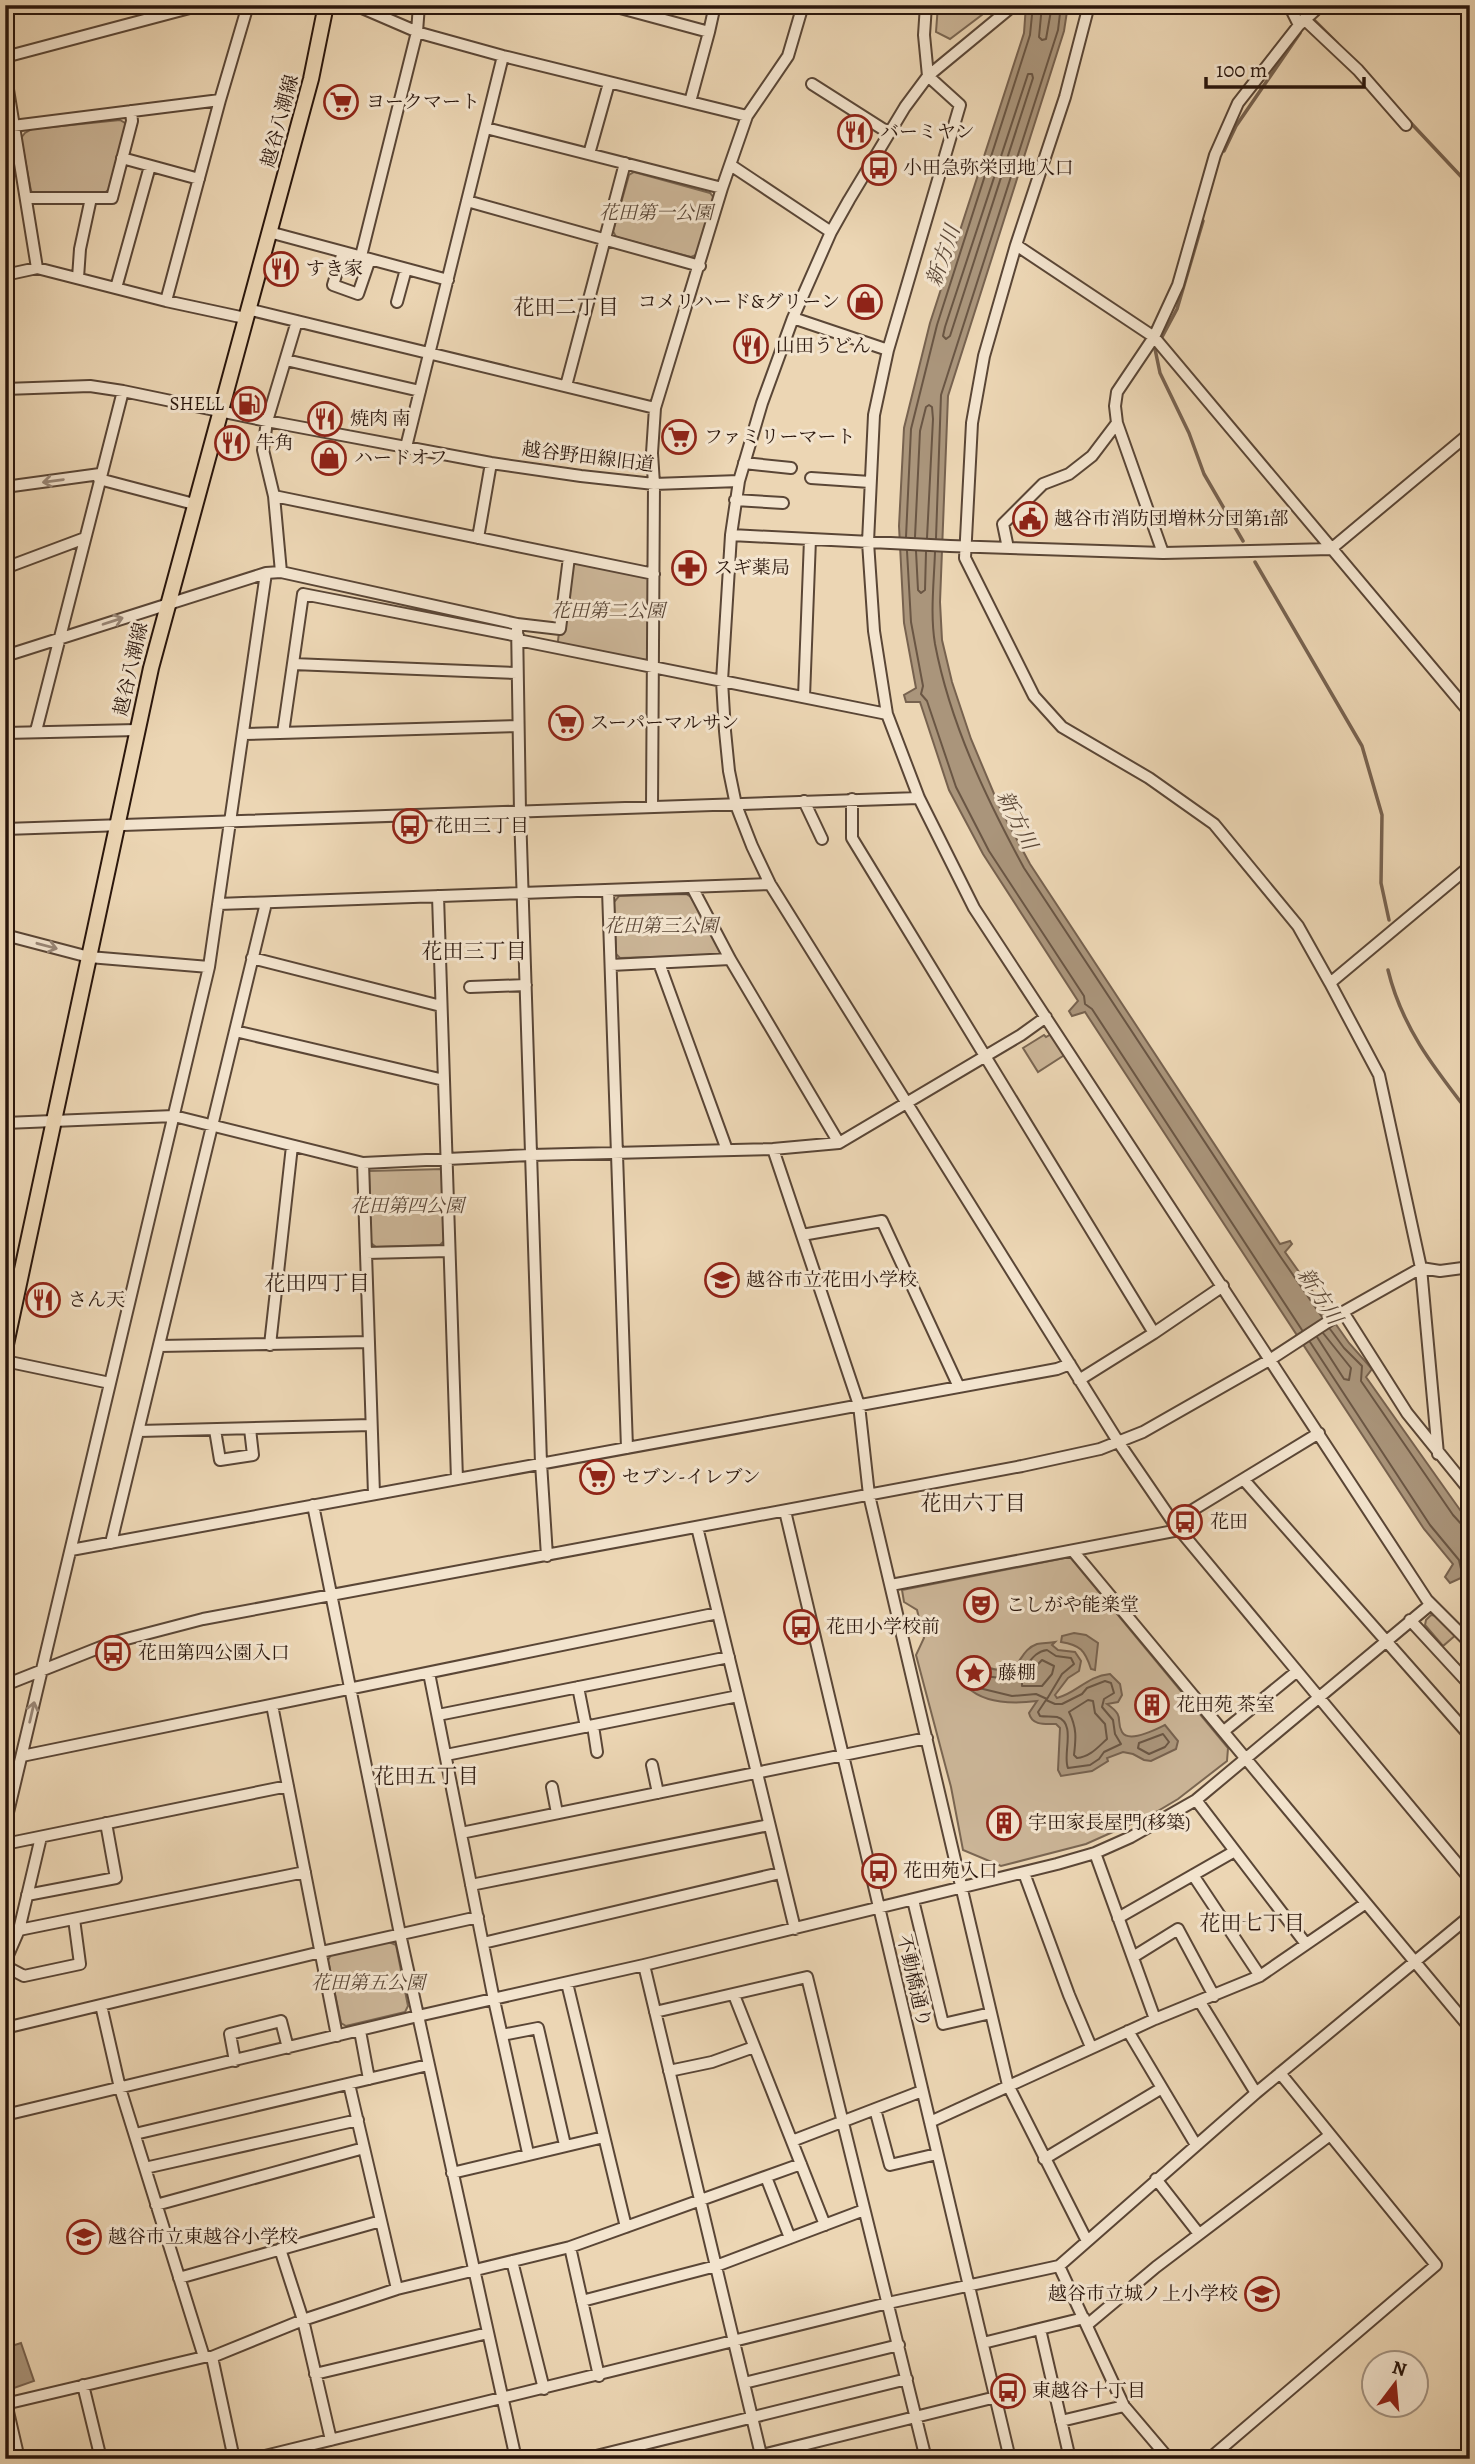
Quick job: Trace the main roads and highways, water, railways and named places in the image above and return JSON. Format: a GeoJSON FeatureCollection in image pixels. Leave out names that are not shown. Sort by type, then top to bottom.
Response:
{"type":"FeatureCollection","features":[{"type":"Feature","properties":{"kind":"main road","name":"越谷八潮線"},"geometry":{"type":"LineString","coordinates":[[5,1349],[136,730],[167,604],[311,79],[326,5]]}},
{"type":"Feature","properties":{"kind":"water"},"geometry":{"type":"Polygon","coordinates":[[[1026,5],[1068,5],[1064,31],[948,396],[940,602],[942,640],[952,682],[971,739],[1000,808],[1030,864],[1280,1244],[1290,1241],[1292,1244],[1285,1252],[1349,1343],[1372,1369],[1366,1377],[1470,1524],[1470,1585],[1463,1577],[1450,1583],[1445,1577],[1453,1564],[1424,1529],[1085,1012],[1072,1016],[1069,1011],[1078,1001],[983,854],[949,790],[920,702],[906,702],[904,695],[916,688],[904,623],[899,526],[904,428],[930,323],[1024,33],[1026,5]]]}},
{"type":"Feature","properties":{"kind":"water"},"geometry":{"type":"Polygon","coordinates":[[[1074,1633],[1086,1635],[1098,1643],[1095,1670],[1091,1669],[1081,1650],[1061,1642],[1062,1636],[1074,1633]]]}},
{"type":"Feature","properties":{"kind":"water"},"geometry":{"type":"Polygon","coordinates":[[[1055,1642],[1052,1645],[1058,1650],[1075,1652],[1081,1661],[1079,1671],[1068,1678],[1055,1695],[1057,1698],[1095,1678],[1110,1674],[1120,1684],[1122,1695],[1118,1702],[1107,1704],[1118,1715],[1122,1732],[1131,1737],[1165,1725],[1178,1741],[1176,1749],[1151,1761],[1123,1752],[1107,1758],[1108,1761],[1092,1771],[1061,1776],[1058,1770],[1060,1728],[1056,1724],[1033,1720],[1029,1713],[1037,1701],[991,1700],[967,1687],[983,1666],[996,1670],[1012,1668],[1030,1648],[1037,1644],[1055,1642]]]}},
{"type":"Feature","properties":{"kind":"water"},"geometry":{"type":"Polygon","coordinates":[[[21,2343],[34,2381],[14,2388],[5,2362],[5,2348],[21,2343]]]}},
{"type":"Feature","properties":{"kind":"waterway"},"geometry":{"type":"LineString","coordinates":[[1298,5],[1304,12]]}},
{"type":"Feature","properties":{"kind":"waterway"},"geometry":{"type":"LineString","coordinates":[[1314,20],[1337,43]]}},
{"type":"Feature","properties":{"kind":"waterway"},"geometry":{"type":"LineString","coordinates":[[1224,151],[1236,126],[1300,33]]}},
{"type":"Feature","properties":{"kind":"waterway"},"geometry":{"type":"LineString","coordinates":[[1409,121],[1470,186]]}},
{"type":"Feature","properties":{"kind":"waterway"},"geometry":{"type":"LineString","coordinates":[[1162,337],[1177,309],[1203,221]]}},
{"type":"Feature","properties":{"kind":"waterway"},"geometry":{"type":"LineString","coordinates":[[1155,349],[1160,373],[1189,433],[1204,474],[1243,541]]}},
{"type":"Feature","properties":{"kind":"waterway"},"geometry":{"type":"LineString","coordinates":[[1255,562],[1362,746],[1382,815],[1381,883],[1389,920]]}},
{"type":"Feature","properties":{"kind":"waterway"},"geometry":{"type":"LineString","coordinates":[[1388,970],[1402,1011],[1421,1047],[1470,1114]]}},
{"type":"Feature","properties":{"kind":"place","name":"ヨークマート"},"geometry":{"type":"Point","coordinates":[341,102]}},
{"type":"Feature","properties":{"kind":"place","name":"バーミヤン"},"geometry":{"type":"Point","coordinates":[855,132]}},
{"type":"Feature","properties":{"kind":"place","name":"小田急弥栄団地入口"},"geometry":{"type":"Point","coordinates":[879,168]}},
{"type":"Feature","properties":{"kind":"place","name":"すき家"},"geometry":{"type":"Point","coordinates":[281,269]}},
{"type":"Feature","properties":{"kind":"place","name":"コメリハード&グリーン"},"geometry":{"type":"Point","coordinates":[865,302]}},
{"type":"Feature","properties":{"kind":"place","name":"山田うどん"},"geometry":{"type":"Point","coordinates":[751,346]}},
{"type":"Feature","properties":{"kind":"place","name":"SHELL"},"geometry":{"type":"Point","coordinates":[249,404]}},
{"type":"Feature","properties":{"kind":"place","name":"焼肉 南"},"geometry":{"type":"Point","coordinates":[325,419]}},
{"type":"Feature","properties":{"kind":"place","name":"ファミリーマート"},"geometry":{"type":"Point","coordinates":[679,437]}},
{"type":"Feature","properties":{"kind":"place","name":"牛角"},"geometry":{"type":"Point","coordinates":[232,443]}},
{"type":"Feature","properties":{"kind":"place","name":"ハードオフ"},"geometry":{"type":"Point","coordinates":[329,458]}},
{"type":"Feature","properties":{"kind":"place","name":"越谷市消防団増林分団第1部"},"geometry":{"type":"Point","coordinates":[1030,519]}},
{"type":"Feature","properties":{"kind":"place","name":"スギ薬局"},"geometry":{"type":"Point","coordinates":[689,568]}},
{"type":"Feature","properties":{"kind":"place","name":"スーパーマルサン"},"geometry":{"type":"Point","coordinates":[566,723]}},
{"type":"Feature","properties":{"kind":"place","name":"花田三丁目"},"geometry":{"type":"Point","coordinates":[410,826]}},
{"type":"Feature","properties":{"kind":"place","name":"越谷市立花田小学校"},"geometry":{"type":"Point","coordinates":[722,1280]}},
{"type":"Feature","properties":{"kind":"place","name":"さん天"},"geometry":{"type":"Point","coordinates":[43,1300]}},
{"type":"Feature","properties":{"kind":"place","name":"セブン-イレブン"},"geometry":{"type":"Point","coordinates":[597,1477]}},
{"type":"Feature","properties":{"kind":"place","name":"花田"},"geometry":{"type":"Point","coordinates":[1185,1522]}},
{"type":"Feature","properties":{"kind":"place","name":"こしがや能楽堂"},"geometry":{"type":"Point","coordinates":[981,1605]}},
{"type":"Feature","properties":{"kind":"place","name":"花田小学校前"},"geometry":{"type":"Point","coordinates":[801,1627]}},
{"type":"Feature","properties":{"kind":"place","name":"花田第四公園入口"},"geometry":{"type":"Point","coordinates":[113,1653]}},
{"type":"Feature","properties":{"kind":"place","name":"藤棚"},"geometry":{"type":"Point","coordinates":[974,1673]}},
{"type":"Feature","properties":{"kind":"place","name":"花田苑 茶室"},"geometry":{"type":"Point","coordinates":[1152,1705]}},
{"type":"Feature","properties":{"kind":"place","name":"宇田家長屋門(移築)"},"geometry":{"type":"Point","coordinates":[1004,1823]}},
{"type":"Feature","properties":{"kind":"place","name":"花田苑入口"},"geometry":{"type":"Point","coordinates":[879,1871]}},
{"type":"Feature","properties":{"kind":"place","name":"越谷市立東越谷小学校"},"geometry":{"type":"Point","coordinates":[84,2237]}},
{"type":"Feature","properties":{"kind":"place","name":"越谷市立城ノ上小学校"},"geometry":{"type":"Point","coordinates":[1262,2294]}},
{"type":"Feature","properties":{"kind":"place","name":"東越谷十丁目"},"geometry":{"type":"Point","coordinates":[1008,2391]}},
{"type":"Feature","properties":{"kind":"district","name":"花田二丁目"},"geometry":{"type":"Point","coordinates":[566,307]}},
{"type":"Feature","properties":{"kind":"district","name":"花田三丁目"},"geometry":{"type":"Point","coordinates":[474,951]}},
{"type":"Feature","properties":{"kind":"district","name":"花田四丁目"},"geometry":{"type":"Point","coordinates":[317,1283]}},
{"type":"Feature","properties":{"kind":"district","name":"花田六丁目"},"geometry":{"type":"Point","coordinates":[973,1503]}},
{"type":"Feature","properties":{"kind":"district","name":"花田五丁目"},"geometry":{"type":"Point","coordinates":[426,1776]}},
{"type":"Feature","properties":{"kind":"district","name":"花田七丁目"},"geometry":{"type":"Point","coordinates":[1252,1923]}},
{"type":"Feature","properties":{"kind":"park label","name":"花田第一公園"},"geometry":{"type":"Point","coordinates":[656,213]}},
{"type":"Feature","properties":{"kind":"park label","name":"花田第二公園"},"geometry":{"type":"Point","coordinates":[608,611]}},
{"type":"Feature","properties":{"kind":"park label","name":"花田第三公園"},"geometry":{"type":"Point","coordinates":[661,926]}},
{"type":"Feature","properties":{"kind":"park label","name":"花田第四公園"},"geometry":{"type":"Point","coordinates":[407,1206]}},
{"type":"Feature","properties":{"kind":"park label","name":"花田第五公園"},"geometry":{"type":"Point","coordinates":[368,1983]}},
{"type":"Feature","properties":{"kind":"water label","name":"新方川"},"geometry":{"type":"Point","coordinates":[943,256]}},
{"type":"Feature","properties":{"kind":"water label","name":"新方川"},"geometry":{"type":"Point","coordinates":[1017,820]}},
{"type":"Feature","properties":{"kind":"water label","name":"新方川"},"geometry":{"type":"Point","coordinates":[1320,1296]}}]}
